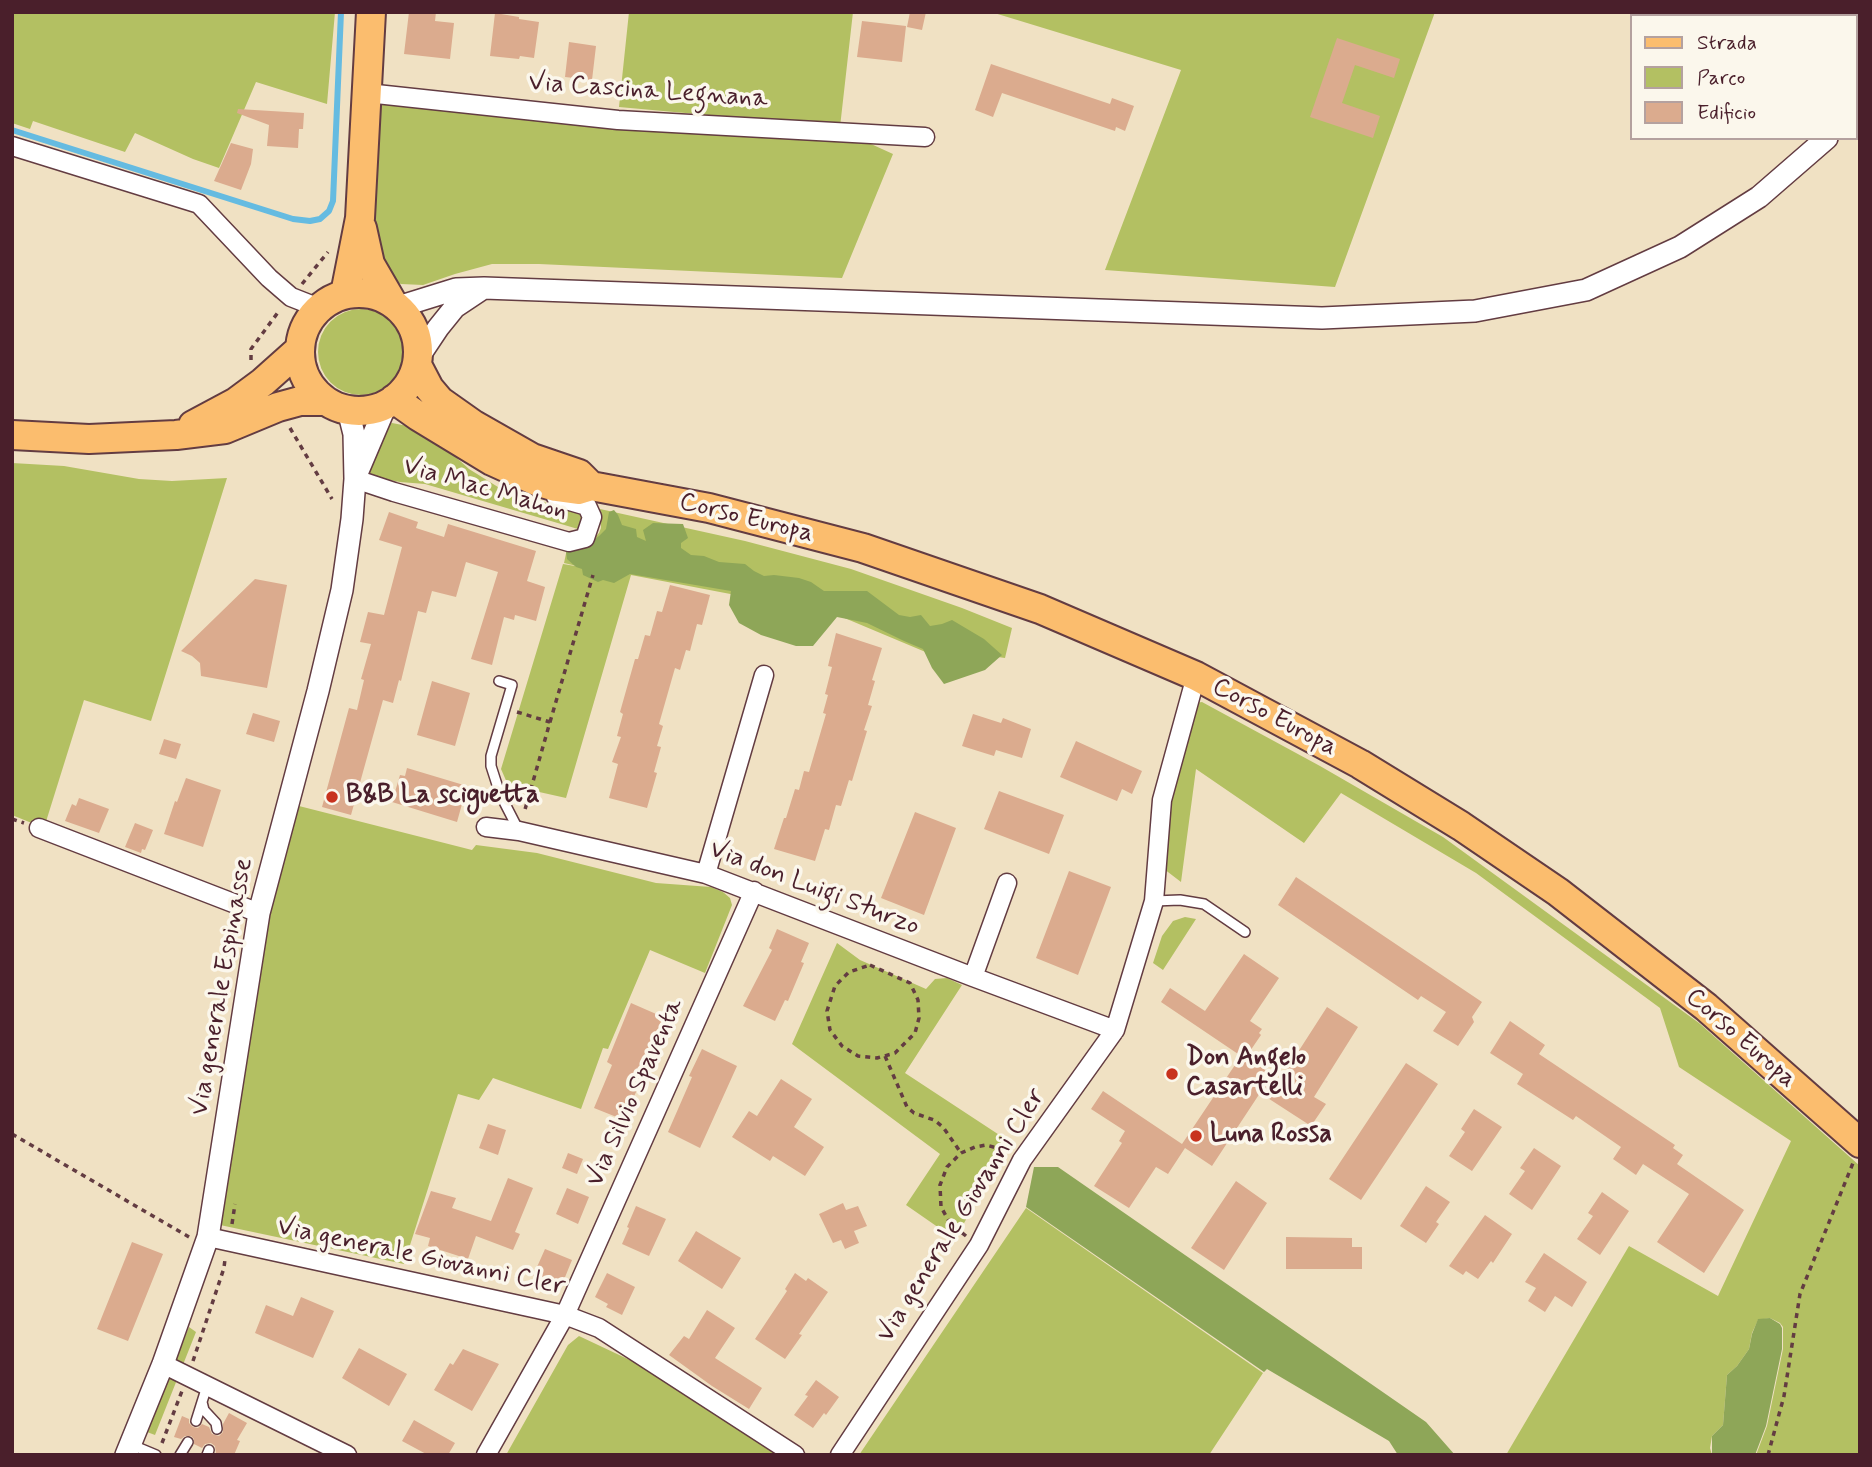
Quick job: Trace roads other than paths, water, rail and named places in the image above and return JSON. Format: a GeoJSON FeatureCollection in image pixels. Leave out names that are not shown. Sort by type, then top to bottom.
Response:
{"type":"FeatureCollection","features":[{"type":"Feature","properties":{"kind":"main road"},"geometry":{"type":"LineString","coordinates":[[345,294],[360,218],[371,12]]}},
{"type":"Feature","properties":{"kind":"main road"},"geometry":{"type":"LineString","coordinates":[[12,435],[89,439],[176,435],[225,429],[300,401],[368,410],[390,402],[408,384],[417,362],[417,339],[410,322],[395,305],[370,264],[360,218]]}},
{"type":"Feature","properties":{"kind":"main road"},"geometry":{"type":"LineString","coordinates":[[337,405],[311,387],[302,369],[300,349],[305,326],[319,308],[345,294],[377,295],[395,305]]}},
{"type":"Feature","properties":{"kind":"main road"},"geometry":{"type":"LineString","coordinates":[[176,435],[236,402],[300,349]]}},
{"type":"Feature","properties":{"kind":"main road","name":"Corso Europa"},"geometry":{"type":"LineString","coordinates":[[417,362],[429,388],[440,401],[474,425],[532,458],[579,474],[591,486]]}},
{"type":"Feature","properties":{"kind":"main road","name":"Corso Europa"},"geometry":{"type":"LineString","coordinates":[[390,402],[492,461],[536,481],[578,490],[591,486],[709,508],[863,548],[1040,609],[1196,676],[1360,764],[1461,826],[1558,892],[1706,1007],[1857,1150]]}},
{"type":"Feature","properties":{"kind":"street","name":"Via Cascina Legnana"},"geometry":{"type":"LineString","coordinates":[[367,93],[618,120],[925,137]]}},
{"type":"Feature","properties":{"kind":"street"},"geometry":{"type":"LineString","coordinates":[[395,305],[456,289],[521,288],[1322,318],[1475,312],[1586,290],[1681,247],[1759,197],[1825,140]]}},
{"type":"Feature","properties":{"kind":"street"},"geometry":{"type":"LineString","coordinates":[[12,146],[199,204],[276,284],[292,297],[319,308]]}},
{"type":"Feature","properties":{"kind":"street"},"geometry":{"type":"LineString","coordinates":[[417,362],[455,307],[484,288]]}},
{"type":"Feature","properties":{"kind":"street","name":"Via generale Espinasse"},"geometry":{"type":"LineString","coordinates":[[355,479],[390,402]]}},
{"type":"Feature","properties":{"kind":"street","name":"Via generale Espinasse"},"geometry":{"type":"LineString","coordinates":[[128,1450],[214,1242],[259,913],[342,590],[352,519],[354,434],[337,405]]}},
{"type":"Feature","properties":{"kind":"street","name":"Via Mac Mahon"},"geometry":{"type":"LineString","coordinates":[[355,479],[569,542],[585,537],[592,516],[587,506],[505,481],[464,453],[458,439]]}},
{"type":"Feature","properties":{"kind":"street"},"geometry":{"type":"LineString","coordinates":[[706,874],[764,675]]}},
{"type":"Feature","properties":{"kind":"street","name":"Via generale Giovanni Cler"},"geometry":{"type":"LineString","coordinates":[[840,1455],[979,1245],[1021,1160],[1115,1030],[1154,901],[1162,800],[1196,676]]}},
{"type":"Feature","properties":{"kind":"street","name":"Via don Luigi Sturzo"},"geometry":{"type":"LineString","coordinates":[[486,827],[519,831],[706,874],[1115,1030]]}},
{"type":"Feature","properties":{"kind":"street"},"geometry":{"type":"LineString","coordinates":[[38,828],[259,913]]}},
{"type":"Feature","properties":{"kind":"street"},"geometry":{"type":"LineString","coordinates":[[973,977],[1007,883]]}},
{"type":"Feature","properties":{"kind":"street","name":"Via Silvio Spaventa"},"geometry":{"type":"LineString","coordinates":[[486,1455],[565,1315],[754,891]]}},
{"type":"Feature","properties":{"kind":"street","name":"Via generale Giovanni Cler"},"geometry":{"type":"LineString","coordinates":[[214,1242],[565,1315],[598,1328],[795,1455]]}},
{"type":"Feature","properties":{"kind":"street"},"geometry":{"type":"LineString","coordinates":[[163,1364],[187,1377],[204,1393],[347,1455]]}},
{"type":"Feature","properties":{"kind":"lane"},"geometry":{"type":"LineString","coordinates":[[499,681],[512,685],[491,756],[491,765],[500,794],[519,831]]}},
{"type":"Feature","properties":{"kind":"lane"},"geometry":{"type":"LineString","coordinates":[[1154,901],[1180,900],[1204,904],[1245,932]]}},
{"type":"Feature","properties":{"kind":"lane"},"geometry":{"type":"LineString","coordinates":[[196,1421],[204,1393]]}},
{"type":"Feature","properties":{"kind":"lane"},"geometry":{"type":"LineString","coordinates":[[204,1393],[204,1410],[216,1423],[217,1429]]}},
{"type":"Feature","properties":{"kind":"lane"},"geometry":{"type":"LineString","coordinates":[[180,1455],[188,1442]]}},
{"type":"Feature","properties":{"kind":"lane"},"geometry":{"type":"LineString","coordinates":[[128,1450],[157,1455]]}},
{"type":"Feature","properties":{"kind":"waterway"},"geometry":{"type":"LineString","coordinates":[[12,130],[293,219],[320,219],[329,211],[333,201],[341,12]]}},
{"type":"Feature","properties":{"kind":"place","name":"B&B La sciguetta"},"geometry":{"type":"Point","coordinates":[332,797]}},
{"type":"Feature","properties":{"kind":"place","name":"Don Angelo Casartelli"},"geometry":{"type":"Point","coordinates":[1172,1074]}},
{"type":"Feature","properties":{"kind":"place","name":"Luna Rossa"},"geometry":{"type":"Point","coordinates":[1196,1136]}}]}
